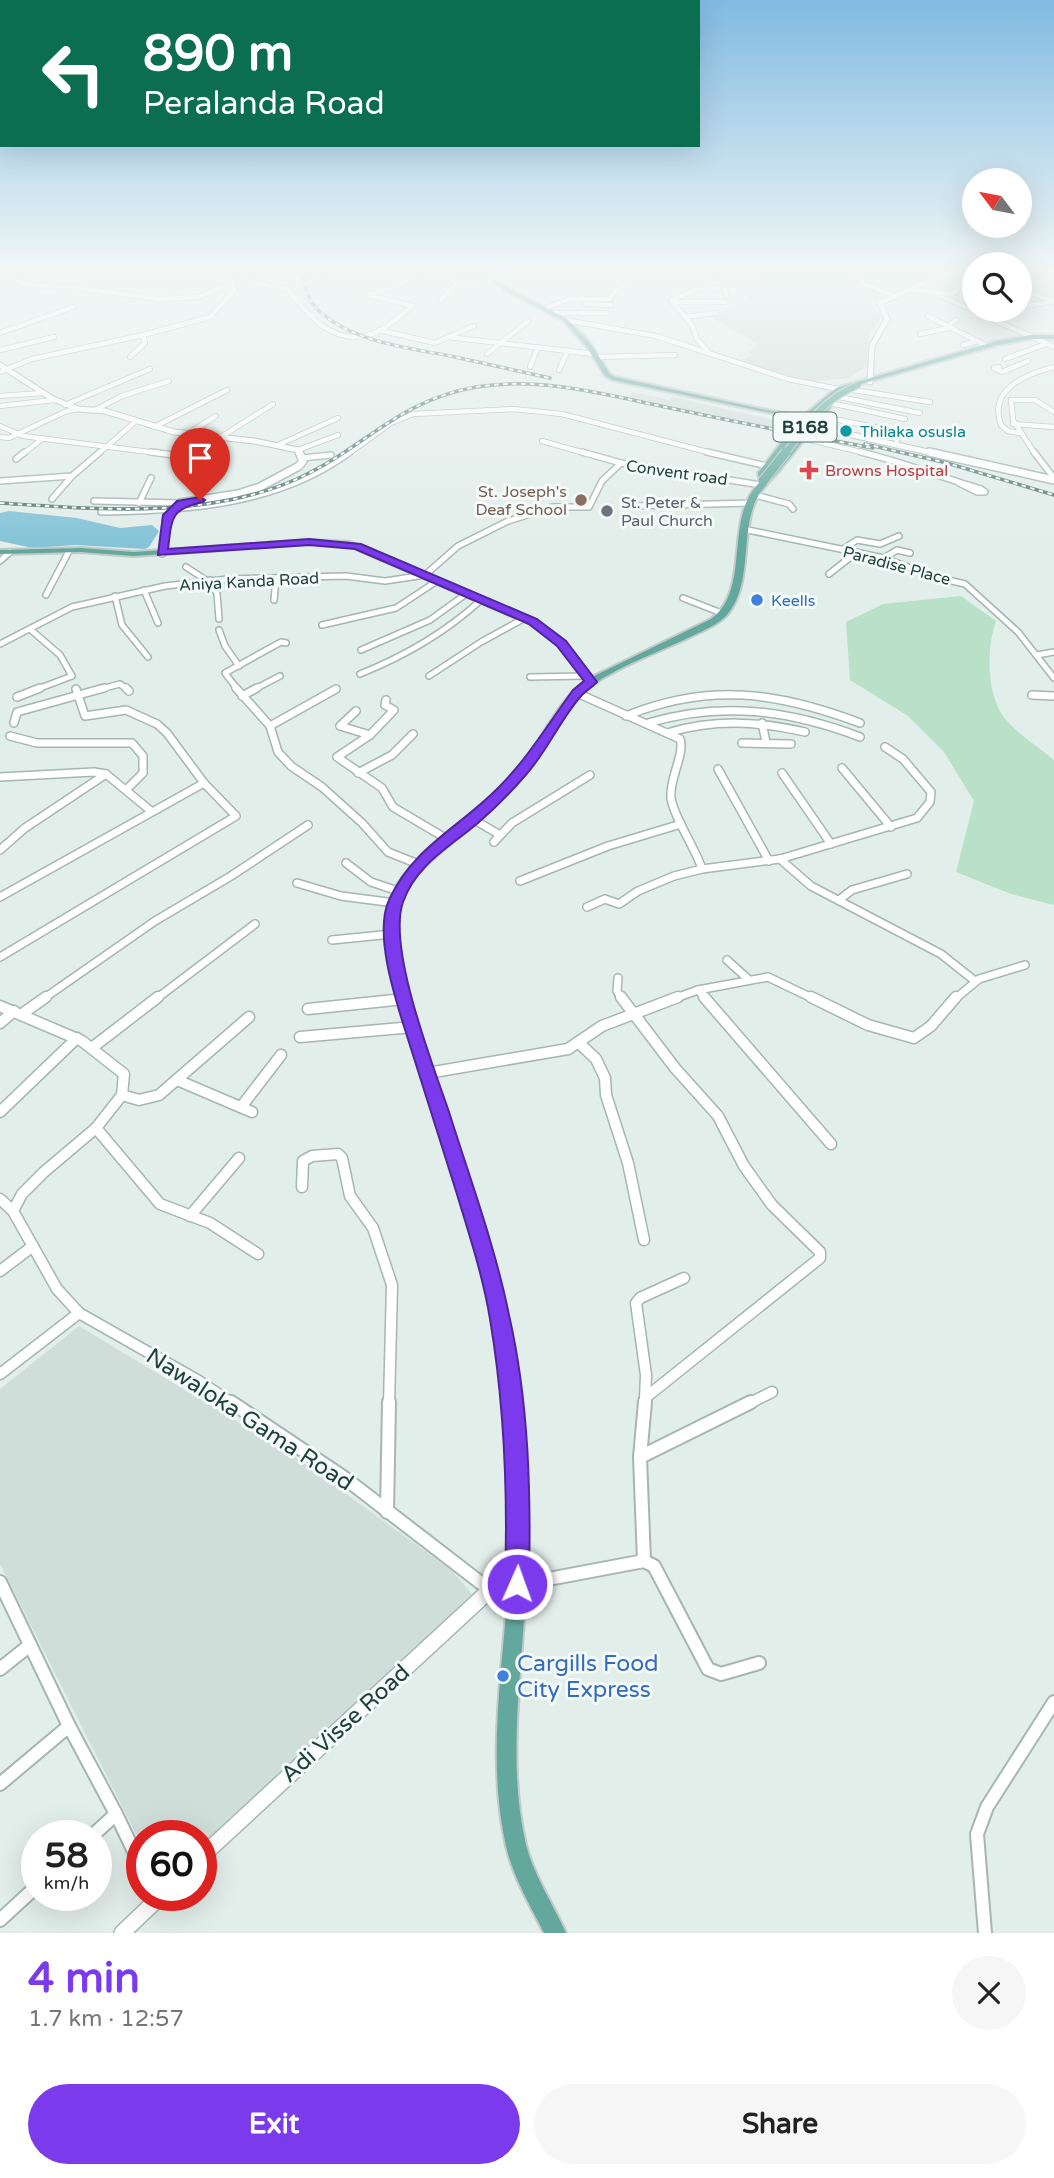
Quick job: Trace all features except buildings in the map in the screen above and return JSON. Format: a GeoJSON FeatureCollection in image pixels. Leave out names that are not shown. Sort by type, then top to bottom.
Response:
{"type":"FeatureCollection","features":[{"type":"Feature","properties":{"kind":"main road"},"geometry":{"type":"LineString","coordinates":[[600,363],[607,375],[614,379],[804,421],[817,419]]}},
{"type":"Feature","properties":{"kind":"main road","name":"B168"},"geometry":{"type":"LineString","coordinates":[[724,614],[736,590],[743,529],[759,486],[804,421],[825,398],[931,363]]}},
{"type":"Feature","properties":{"kind":"main road","name":"B168"},"geometry":{"type":"LineString","coordinates":[[759,486],[824,404],[839,393],[861,385]]}},
{"type":"Feature","properties":{"kind":"main road","name":"B168"},"geometry":{"type":"LineString","coordinates":[[759,486],[771,476],[839,393]]}},
{"type":"Feature","properties":{"kind":"main road"},"geometry":{"type":"LineString","coordinates":[[0,552],[162,553],[252,545],[334,542],[357,546],[533,622],[554,636],[588,679]]}},
{"type":"Feature","properties":{"kind":"main road"},"geometry":{"type":"LineString","coordinates":[[555,1933],[518,1851],[509,1790],[508,1730],[519,1504],[516,1432],[500,1318],[487,1261],[404,999],[392,933],[398,897],[418,864],[473,820],[522,772],[588,679],[668,645],[724,614]]}},
{"type":"Feature","properties":{"kind":"street"},"geometry":{"type":"LineString","coordinates":[[0,372],[22,363]]}},
{"type":"Feature","properties":{"kind":"street"},"geometry":{"type":"LineString","coordinates":[[530,368],[532,363]]}},
{"type":"Feature","properties":{"kind":"street"},"geometry":{"type":"LineString","coordinates":[[559,370],[562,363]]}},
{"type":"Feature","properties":{"kind":"street"},"geometry":{"type":"LineString","coordinates":[[740,363],[787,380],[880,406],[920,413]]}},
{"type":"Feature","properties":{"kind":"street"},"geometry":{"type":"LineString","coordinates":[[872,363],[871,370],[862,377],[861,385],[886,397],[930,402]]}},
{"type":"Feature","properties":{"kind":"street"},"geometry":{"type":"LineString","coordinates":[[999,367],[994,368],[1002,372],[1023,363]]}},
{"type":"Feature","properties":{"kind":"street"},"geometry":{"type":"LineString","coordinates":[[0,365],[54,400],[78,409]]}},
{"type":"Feature","properties":{"kind":"street"},"geometry":{"type":"LineString","coordinates":[[1019,433],[1009,431],[1000,424],[997,407],[999,398],[1006,388],[1023,377],[1054,367]]}},
{"type":"Feature","properties":{"kind":"street"},"geometry":{"type":"LineString","coordinates":[[65,405],[150,369]]}},
{"type":"Feature","properties":{"kind":"street"},"geometry":{"type":"LineString","coordinates":[[95,410],[122,396],[169,381]]}},
{"type":"Feature","properties":{"kind":"street"},"geometry":{"type":"LineString","coordinates":[[153,427],[227,390]]}},
{"type":"Feature","properties":{"kind":"street"},"geometry":{"type":"LineString","coordinates":[[0,396],[43,393]]}},
{"type":"Feature","properties":{"kind":"street"},"geometry":{"type":"LineString","coordinates":[[859,436],[886,397]]}},
{"type":"Feature","properties":{"kind":"street"},"geometry":{"type":"LineString","coordinates":[[1054,412],[1045,403],[1016,398],[1011,400],[1009,408],[1013,424],[1054,479]]}},
{"type":"Feature","properties":{"kind":"street"},"geometry":{"type":"LineString","coordinates":[[0,406],[54,400]]}},
{"type":"Feature","properties":{"kind":"street"},"geometry":{"type":"LineString","coordinates":[[831,403],[905,419]]}},
{"type":"Feature","properties":{"kind":"street"},"geometry":{"type":"LineString","coordinates":[[221,437],[273,404]]}},
{"type":"Feature","properties":{"kind":"street"},"geometry":{"type":"LineString","coordinates":[[0,437],[18,434],[67,411],[78,409],[105,411],[135,422],[187,434],[298,450],[338,435]]}},
{"type":"Feature","properties":{"kind":"street"},"geometry":{"type":"LineString","coordinates":[[101,512],[175,510],[246,497],[294,483],[335,464],[401,418],[412,414],[513,409],[562,415],[642,437],[759,486],[793,509]]}},
{"type":"Feature","properties":{"kind":"street"},"geometry":{"type":"LineString","coordinates":[[187,434],[216,416]]}},
{"type":"Feature","properties":{"kind":"street"},"geometry":{"type":"LineString","coordinates":[[278,445],[338,418]]}},
{"type":"Feature","properties":{"kind":"street"},"geometry":{"type":"LineString","coordinates":[[817,419],[859,436],[1054,479]]}},
{"type":"Feature","properties":{"kind":"street"},"geometry":{"type":"LineString","coordinates":[[817,419],[893,427]]}},
{"type":"Feature","properties":{"kind":"street"},"geometry":{"type":"LineString","coordinates":[[52,499],[72,476],[135,422]]}},
{"type":"Feature","properties":{"kind":"street"},"geometry":{"type":"LineString","coordinates":[[867,424],[901,433],[896,444]]}},
{"type":"Feature","properties":{"kind":"street"},"geometry":{"type":"LineString","coordinates":[[1013,424],[1054,427]]}},
{"type":"Feature","properties":{"kind":"street"},"geometry":{"type":"LineString","coordinates":[[0,426],[18,434],[42,439],[190,457]]}},
{"type":"Feature","properties":{"kind":"street"},"geometry":{"type":"LineString","coordinates":[[877,440],[884,429]]}},
{"type":"Feature","properties":{"kind":"street"},"geometry":{"type":"LineString","coordinates":[[802,438],[907,463],[919,470],[959,483]]}},
{"type":"Feature","properties":{"kind":"street"},"geometry":{"type":"LineString","coordinates":[[16,459],[42,439]]}},
{"type":"Feature","properties":{"kind":"street"},"geometry":{"type":"LineString","coordinates":[[542,441],[621,463]]}},
{"type":"Feature","properties":{"kind":"street"},"geometry":{"type":"LineString","coordinates":[[94,501],[180,503],[238,494],[260,487],[299,466],[302,458],[298,450]]}},
{"type":"Feature","properties":{"kind":"street"},"geometry":{"type":"LineString","coordinates":[[302,458],[331,454]]}},
{"type":"Feature","properties":{"kind":"street","name":"Convent road"},"geometry":{"type":"LineString","coordinates":[[425,575],[458,546],[508,521],[552,507],[589,508],[602,481],[621,463],[759,486]]}},
{"type":"Feature","properties":{"kind":"street"},"geometry":{"type":"LineString","coordinates":[[0,481],[72,476]]}},
{"type":"Feature","properties":{"kind":"street"},"geometry":{"type":"LineString","coordinates":[[139,503],[151,478]]}},
{"type":"Feature","properties":{"kind":"street"},"geometry":{"type":"LineString","coordinates":[[633,506],[759,486]]}},
{"type":"Feature","properties":{"kind":"street"},"geometry":{"type":"LineString","coordinates":[[162,553],[167,517],[180,503]]}},
{"type":"Feature","properties":{"kind":"street","name":"Paradise Place"},"geometry":{"type":"LineString","coordinates":[[743,529],[884,558],[935,577],[965,584],[1018,632],[1054,678]]}},
{"type":"Feature","properties":{"kind":"street"},"geometry":{"type":"LineString","coordinates":[[843,549],[857,540],[876,544],[899,536]]}},
{"type":"Feature","properties":{"kind":"street"},"geometry":{"type":"LineString","coordinates":[[884,558],[898,550],[910,553]]}},
{"type":"Feature","properties":{"kind":"street"},"geometry":{"type":"LineString","coordinates":[[46,595],[69,551]]}},
{"type":"Feature","properties":{"kind":"street"},"geometry":{"type":"LineString","coordinates":[[0,561],[10,552]]}},
{"type":"Feature","properties":{"kind":"street"},"geometry":{"type":"LineString","coordinates":[[829,573],[857,552]]}},
{"type":"Feature","properties":{"kind":"street"},"geometry":{"type":"LineString","coordinates":[[186,567],[196,571],[217,589],[219,619]]}},
{"type":"Feature","properties":{"kind":"street","name":"Aniya Kanda Road"},"geometry":{"type":"LineString","coordinates":[[0,644],[72,607],[144,590],[208,580],[346,576],[385,581],[425,575]]}},
{"type":"Feature","properties":{"kind":"street"},"geometry":{"type":"LineString","coordinates":[[274,600],[276,579]]}},
{"type":"Feature","properties":{"kind":"street"},"geometry":{"type":"LineString","coordinates":[[322,625],[396,608],[437,581]]}},
{"type":"Feature","properties":{"kind":"street"},"geometry":{"type":"LineString","coordinates":[[144,590],[158,624]]}},
{"type":"Feature","properties":{"kind":"street"},"geometry":{"type":"LineString","coordinates":[[361,650],[430,620],[466,594]]}},
{"type":"Feature","properties":{"kind":"street"},"geometry":{"type":"LineString","coordinates":[[115,596],[122,625],[148,657]]}},
{"type":"Feature","properties":{"kind":"street"},"geometry":{"type":"LineString","coordinates":[[683,598],[724,614]]}},
{"type":"Feature","properties":{"kind":"street"},"geometry":{"type":"LineString","coordinates":[[360,674],[399,659],[432,641],[457,623],[481,600]]}},
{"type":"Feature","properties":{"kind":"street"},"geometry":{"type":"LineString","coordinates":[[429,677],[481,642],[523,619]]}},
{"type":"Feature","properties":{"kind":"street"},"geometry":{"type":"LineString","coordinates":[[17,696],[72,676],[64,659],[30,629]]}},
{"type":"Feature","properties":{"kind":"street"},"geometry":{"type":"LineString","coordinates":[[219,630],[225,646],[239,666]]}},
{"type":"Feature","properties":{"kind":"street"},"geometry":{"type":"LineString","coordinates":[[286,643],[281,642],[225,673],[270,726],[278,752],[291,765],[322,787],[362,823],[388,852],[418,864]]}},
{"type":"Feature","properties":{"kind":"street"},"geometry":{"type":"LineString","coordinates":[[1037,655],[1054,652]]}},
{"type":"Feature","properties":{"kind":"street"},"geometry":{"type":"LineString","coordinates":[[242,696],[279,676]]}},
{"type":"Feature","properties":{"kind":"street"},"geometry":{"type":"LineString","coordinates":[[530,677],[588,679]]}},
{"type":"Feature","properties":{"kind":"street"},"geometry":{"type":"LineString","coordinates":[[14,723],[18,712],[78,693],[120,684],[129,691]]}},
{"type":"Feature","properties":{"kind":"street"},"geometry":{"type":"LineString","coordinates":[[270,726],[336,689]]}},
{"type":"Feature","properties":{"kind":"street"},"geometry":{"type":"LineString","coordinates":[[0,957],[236,816],[204,783],[167,733],[157,724],[126,710],[85,716],[80,708],[78,693]]}},
{"type":"Feature","properties":{"kind":"street"},"geometry":{"type":"LineString","coordinates":[[577,693],[680,739],[682,746],[668,790],[672,806],[698,855],[702,869]]}},
{"type":"Feature","properties":{"kind":"street"},"geometry":{"type":"LineString","coordinates":[[626,716],[664,701],[732,693],[763,695],[804,703],[860,723]]}},
{"type":"Feature","properties":{"kind":"street"},"geometry":{"type":"LineString","coordinates":[[1032,695],[1054,696]]}},
{"type":"Feature","properties":{"kind":"street"},"geometry":{"type":"LineString","coordinates":[[386,700],[385,705],[393,712],[370,735],[337,757],[382,788],[394,807],[447,839]]}},
{"type":"Feature","properties":{"kind":"street"},"geometry":{"type":"LineString","coordinates":[[648,723],[673,714],[717,708],[772,711],[808,719],[860,737]]}},
{"type":"Feature","properties":{"kind":"street"},"geometry":{"type":"LineString","coordinates":[[356,711],[340,726],[370,735]]}},
{"type":"Feature","properties":{"kind":"street"},"geometry":{"type":"LineString","coordinates":[[667,733],[695,723],[762,723],[805,732]]}},
{"type":"Feature","properties":{"kind":"street"},"geometry":{"type":"LineString","coordinates":[[762,723],[766,742]]}},
{"type":"Feature","properties":{"kind":"street"},"geometry":{"type":"LineString","coordinates":[[358,773],[392,755],[413,734]]}},
{"type":"Feature","properties":{"kind":"street"},"geometry":{"type":"LineString","coordinates":[[10,736],[37,743],[132,743],[140,747],[144,754],[143,773],[127,789]]}},
{"type":"Feature","properties":{"kind":"street"},"geometry":{"type":"LineString","coordinates":[[742,743],[791,744]]}},
{"type":"Feature","properties":{"kind":"street"},"geometry":{"type":"LineString","coordinates":[[587,907],[604,899],[612,904],[619,904],[638,891],[674,876],[702,869],[780,859],[917,818],[930,802],[931,792],[903,759],[885,747]]}},
{"type":"Feature","properties":{"kind":"street"},"geometry":{"type":"LineString","coordinates":[[842,768],[891,827]]}},
{"type":"Feature","properties":{"kind":"street"},"geometry":{"type":"LineString","coordinates":[[718,769],[769,861]]}},
{"type":"Feature","properties":{"kind":"street"},"geometry":{"type":"LineString","coordinates":[[0,777],[94,772],[106,774],[151,811]]}},
{"type":"Feature","properties":{"kind":"street"},"geometry":{"type":"LineString","coordinates":[[782,773],[831,844]]}},
{"type":"Feature","properties":{"kind":"street"},"geometry":{"type":"LineString","coordinates":[[0,850],[25,828],[106,774]]}},
{"type":"Feature","properties":{"kind":"street"},"geometry":{"type":"LineString","coordinates":[[494,842],[512,823],[590,775]]}},
{"type":"Feature","properties":{"kind":"street"},"geometry":{"type":"LineString","coordinates":[[0,897],[204,783]]}},
{"type":"Feature","properties":{"kind":"street"},"geometry":{"type":"LineString","coordinates":[[473,820],[500,835]]}},
{"type":"Feature","properties":{"kind":"street"},"geometry":{"type":"LineString","coordinates":[[520,881],[608,846],[681,824]]}},
{"type":"Feature","properties":{"kind":"street"},"geometry":{"type":"LineString","coordinates":[[0,1023],[308,825]]}},
{"type":"Feature","properties":{"kind":"street"},"geometry":{"type":"LineString","coordinates":[[780,859],[811,886],[941,954],[975,981]]}},
{"type":"Feature","properties":{"kind":"street"},"geometry":{"type":"LineString","coordinates":[[346,863],[371,882],[398,897]]}},
{"type":"Feature","properties":{"kind":"street"},"geometry":{"type":"LineString","coordinates":[[839,901],[852,890],[907,874]]}},
{"type":"Feature","properties":{"kind":"street"},"geometry":{"type":"LineString","coordinates":[[298,883],[341,896],[398,897]]}},
{"type":"Feature","properties":{"kind":"street"},"geometry":{"type":"LineString","coordinates":[[93,1047],[255,924]]}},
{"type":"Feature","properties":{"kind":"street"},"geometry":{"type":"LineString","coordinates":[[332,940],[392,933]]}},
{"type":"Feature","properties":{"kind":"street"},"geometry":{"type":"LineString","coordinates":[[727,960],[748,979]]}},
{"type":"Feature","properties":{"kind":"street"},"geometry":{"type":"LineString","coordinates":[[428,1073],[485,1061],[568,1049],[602,1026],[698,990],[768,977],[868,1025],[914,1038],[938,1022],[961,993],[975,981],[1025,965]]}},
{"type":"Feature","properties":{"kind":"street"},"geometry":{"type":"LineString","coordinates":[[618,978],[617,991],[675,1068],[718,1116],[744,1166],[772,1205],[820,1252],[820,1258],[645,1398]]}},
{"type":"Feature","properties":{"kind":"street"},"geometry":{"type":"LineString","coordinates":[[698,990],[831,1144]]}},
{"type":"Feature","properties":{"kind":"street"},"geometry":{"type":"LineString","coordinates":[[309,1009],[404,999]]}},
{"type":"Feature","properties":{"kind":"street"},"geometry":{"type":"LineString","coordinates":[[0,1006],[77,1038],[110,1058],[124,1074],[122,1095],[96,1128],[44,1172],[23,1194],[13,1211]]}},
{"type":"Feature","properties":{"kind":"street"},"geometry":{"type":"LineString","coordinates":[[122,1095],[139,1100],[159,1094],[249,1017]]}},
{"type":"Feature","properties":{"kind":"street"},"geometry":{"type":"LineString","coordinates":[[300,1037],[413,1027]]}},
{"type":"Feature","properties":{"kind":"street"},"geometry":{"type":"LineString","coordinates":[[0,1112],[77,1038]]}},
{"type":"Feature","properties":{"kind":"street"},"geometry":{"type":"LineString","coordinates":[[578,1042],[596,1059],[605,1078],[606,1095],[628,1163],[644,1240]]}},
{"type":"Feature","properties":{"kind":"street"},"geometry":{"type":"LineString","coordinates":[[241,1107],[281,1055]]}},
{"type":"Feature","properties":{"kind":"street"},"geometry":{"type":"LineString","coordinates":[[177,1080],[252,1112]]}},
{"type":"Feature","properties":{"kind":"street"},"geometry":{"type":"LineString","coordinates":[[96,1128],[160,1204],[210,1223],[258,1254]]}},
{"type":"Feature","properties":{"kind":"street"},"geometry":{"type":"LineString","coordinates":[[302,1187],[303,1161],[312,1156],[338,1154],[342,1158],[350,1196],[373,1228],[392,1285],[387,1511]]}},
{"type":"Feature","properties":{"kind":"street"},"geometry":{"type":"LineString","coordinates":[[190,1216],[239,1158]]}},
{"type":"Feature","properties":{"kind":"street","name":"Nawaloka Gama Road"},"geometry":{"type":"LineString","coordinates":[[0,1199],[13,1211],[57,1289],[79,1313],[197,1380],[346,1479],[490,1590]]}},
{"type":"Feature","properties":{"kind":"street"},"geometry":{"type":"LineString","coordinates":[[0,1271],[33,1245]]}},
{"type":"Feature","properties":{"kind":"street"},"geometry":{"type":"LineString","coordinates":[[644,1560],[640,1457],[646,1375],[636,1303],[640,1298],[684,1278]]}},
{"type":"Feature","properties":{"kind":"street"},"geometry":{"type":"LineString","coordinates":[[0,1374],[79,1313]]}},
{"type":"Feature","properties":{"kind":"street"},"geometry":{"type":"LineString","coordinates":[[640,1457],[772,1392]]}},
{"type":"Feature","properties":{"kind":"street"},"geometry":{"type":"LineString","coordinates":[[490,1590],[644,1560],[654,1566],[708,1669],[721,1674],[759,1663]]}},
{"type":"Feature","properties":{"kind":"street"},"geometry":{"type":"LineString","coordinates":[[0,1582],[69,1726],[126,1835]]}},
{"type":"Feature","properties":{"kind":"street","name":"Adi Visse Road"},"geometry":{"type":"LineString","coordinates":[[217,1842],[490,1590]]}},
{"type":"Feature","properties":{"kind":"street"},"geometry":{"type":"LineString","coordinates":[[0,1669],[30,1645]]}},
{"type":"Feature","properties":{"kind":"street"},"geometry":{"type":"LineString","coordinates":[[985,1933],[977,1834],[987,1807],[1054,1702]]}},
{"type":"Feature","properties":{"kind":"street"},"geometry":{"type":"LineString","coordinates":[[0,1784],[69,1726]]}},
{"type":"Feature","properties":{"kind":"street"},"geometry":{"type":"LineString","coordinates":[[109,1820],[116,1814]]}},
{"type":"Feature","properties":{"kind":"street"},"geometry":{"type":"LineString","coordinates":[[0,1920],[21,1901]]}},
{"type":"Feature","properties":{"kind":"street"},"geometry":{"type":"LineString","coordinates":[[122,1933],[144,1911]]}},
{"type":"Feature","properties":{"kind":"shaded area"},"geometry":{"type":"Polygon","coordinates":[[[745,363],[866,363],[850,378],[811,381],[788,377],[745,363]]]}},
{"type":"Feature","properties":{"kind":"shaded area"},"geometry":{"type":"Polygon","coordinates":[[[633,392],[669,400],[672,397],[791,424],[787,432],[628,398],[633,392]]]}},
{"type":"Feature","properties":{"kind":"shaded area"},"geometry":{"type":"Polygon","coordinates":[[[79,1326],[294,1456],[451,1570],[481,1604],[217,1843],[217,1820],[129,1820],[0,1564],[0,1389],[79,1326]]]}},
{"type":"Feature","properties":{"kind":"green space"},"geometry":{"type":"Polygon","coordinates":[[[961,596],[996,621],[991,645],[990,673],[1000,711],[1018,732],[1054,760],[1054,905],[1011,894],[956,872],[974,801],[944,752],[908,716],[850,680],[846,622],[883,604],[961,596]]]}},
{"type":"Feature","properties":{"kind":"water"},"geometry":{"type":"Polygon","coordinates":[[[9,511],[77,518],[120,528],[152,525],[159,531],[145,549],[76,545],[33,548],[0,541],[0,513],[9,511]]]}},
{"type":"Feature","properties":{"kind":"railway"},"geometry":{"type":"LineString","coordinates":[[483,363],[550,378]]}},
{"type":"Feature","properties":{"kind":"railway"},"geometry":{"type":"LineString","coordinates":[[0,503],[152,509],[228,500],[299,478],[424,403],[476,387],[501,384],[551,386],[601,393],[873,448]]}},
{"type":"Feature","properties":{"kind":"railway"},"geometry":{"type":"LineString","coordinates":[[865,444],[947,463],[1054,495]]}},
{"type":"Feature","properties":{"kind":"place","name":"Thilaka osusla"},"geometry":{"type":"Point","coordinates":[846,431]}},
{"type":"Feature","properties":{"kind":"place","name":"Browns Hospital"},"geometry":{"type":"Point","coordinates":[809,470]}},
{"type":"Feature","properties":{"kind":"place","name":"St. Joseph's Deaf School"},"geometry":{"type":"Point","coordinates":[581,500]}},
{"type":"Feature","properties":{"kind":"place","name":"St. Peter & Paul Church"},"geometry":{"type":"Point","coordinates":[607,511]}},
{"type":"Feature","properties":{"kind":"place","name":"Keells"},"geometry":{"type":"Point","coordinates":[757,600]}},
{"type":"Feature","properties":{"kind":"place","name":"Cargills Food City Express"},"geometry":{"type":"Point","coordinates":[503,1676]}},
{"type":"Feature","properties":{"kind":"route"},"geometry":{"type":"LineString","coordinates":[[200,500],[180,503],[167,517],[162,553],[309,542],[357,546],[533,622],[561,643],[590,682],[577,693],[522,772],[473,820],[433,850],[413,870],[395,903],[391,929],[404,999],[487,1261],[500,1318],[516,1432],[519,1504],[517,1584]]}}]}
